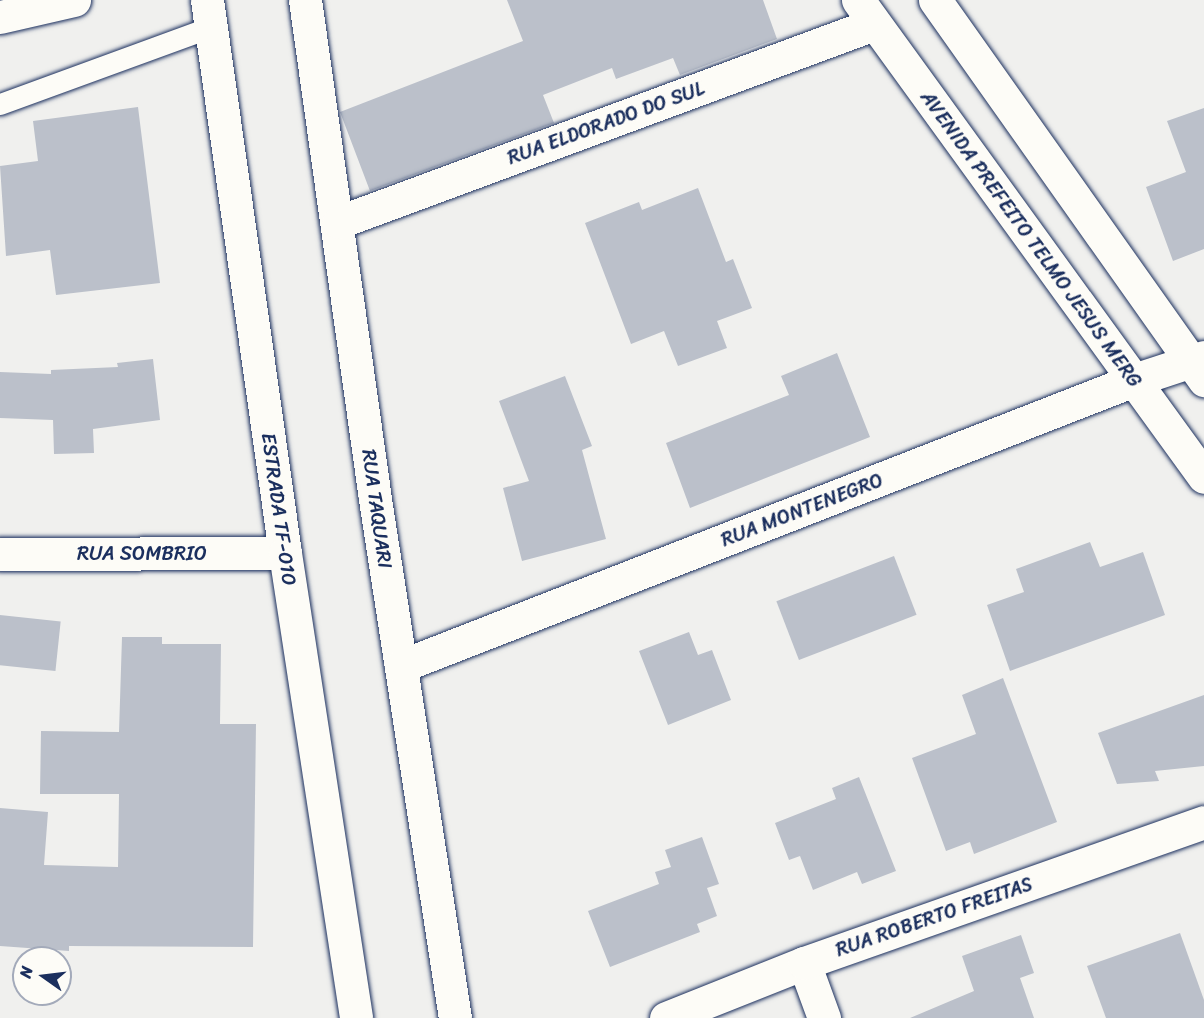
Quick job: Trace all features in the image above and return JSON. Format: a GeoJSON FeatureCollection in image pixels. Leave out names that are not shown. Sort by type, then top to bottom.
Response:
{"type":"FeatureCollection","features":[{"type":"Feature","properties":{"kind":"street"},"geometry":{"type":"LineString","coordinates":[[0,17],[74,0]]}},
{"type":"Feature","properties":{"kind":"street","name":"RUA TAQUARI"},"geometry":{"type":"LineString","coordinates":[[305,0],[339,222],[400,666],[455,1018]]}},
{"type":"Feature","properties":{"kind":"street"},"geometry":{"type":"LineString","coordinates":[[935,0],[1200,366]]}},
{"type":"Feature","properties":{"kind":"street","name":"RUA ELDORADO DO SUL"},"geometry":{"type":"LineString","coordinates":[[339,222],[866,12]]}},
{"type":"Feature","properties":{"kind":"street","name":"AVENIDA PREFEITO TELMO JESUS MERG"},"geometry":{"type":"LineString","coordinates":[[866,12],[1204,477]]}},
{"type":"Feature","properties":{"kind":"street","name":"ESTRADA TF-010"},"geometry":{"type":"LineString","coordinates":[[208,13],[285,553],[356,1018]]}},
{"type":"Feature","properties":{"kind":"street","name":"RUA MONTENEGRO"},"geometry":{"type":"LineString","coordinates":[[400,666],[1134,380],[1200,366]]}},
{"type":"Feature","properties":{"kind":"street","name":"RUA SOMBRIO"},"geometry":{"type":"LineString","coordinates":[[0,554],[285,553]]}},
{"type":"Feature","properties":{"kind":"street","name":"RUA ROBERTO FREITAS"},"geometry":{"type":"LineString","coordinates":[[666,1018],[804,963],[1204,823]]}},
{"type":"Feature","properties":{"kind":"street"},"geometry":{"type":"LineString","coordinates":[[804,963],[824,1018]]}},
{"type":"Feature","properties":{"kind":"lane"},"geometry":{"type":"LineString","coordinates":[[0,104],[208,13]]}},
{"type":"Feature","properties":{"kind":"building"},"geometry":{"type":"Polygon","coordinates":[[[507,0],[763,0],[777,39],[680,75],[673,58],[616,79],[612,68],[543,95],[554,123],[370,191],[340,112],[523,41],[507,0]]]}},
{"type":"Feature","properties":{"kind":"building"},"geometry":{"type":"Polygon","coordinates":[[[138,107],[160,283],[56,295],[50,250],[6,256],[0,166],[38,161],[33,121],[138,107]]]}},
{"type":"Feature","properties":{"kind":"building"},"geometry":{"type":"Polygon","coordinates":[[[1204,108],[1204,249],[1173,261],[1146,187],[1186,172],[1167,121],[1204,108]]]}},
{"type":"Feature","properties":{"kind":"building"},"geometry":{"type":"Polygon","coordinates":[[[698,188],[726,262],[733,259],[752,308],[717,321],[727,348],[678,366],[664,331],[631,344],[585,223],[639,202],[642,210],[698,188]]]}},
{"type":"Feature","properties":{"kind":"building"},"geometry":{"type":"Polygon","coordinates":[[[837,353],[870,437],[690,508],[666,443],[789,395],[781,376],[837,353]]]}},
{"type":"Feature","properties":{"kind":"building"},"geometry":{"type":"Polygon","coordinates":[[[153,359],[160,420],[93,429],[94,453],[54,454],[53,420],[0,418],[0,372],[51,374],[51,370],[118,367],[117,363],[153,359]]]}},
{"type":"Feature","properties":{"kind":"building"},"geometry":{"type":"Polygon","coordinates":[[[565,376],[592,446],[582,450],[606,539],[522,561],[503,488],[529,481],[499,401],[565,376]]]}},
{"type":"Feature","properties":{"kind":"building"},"geometry":{"type":"Polygon","coordinates":[[[1090,542],[1100,567],[1143,552],[1165,615],[1010,671],[987,605],[1024,592],[1016,569],[1090,542]]]}},
{"type":"Feature","properties":{"kind":"building"},"geometry":{"type":"Polygon","coordinates":[[[894,556],[917,615],[799,660],[776,601],[894,556]]]}},
{"type":"Feature","properties":{"kind":"building"},"geometry":{"type":"Polygon","coordinates":[[[0,615],[61,621],[55,671],[0,665],[0,615]]]}},
{"type":"Feature","properties":{"kind":"building"},"geometry":{"type":"Polygon","coordinates":[[[689,632],[698,655],[712,650],[731,700],[668,725],[639,651],[689,632]]]}},
{"type":"Feature","properties":{"kind":"building"},"geometry":{"type":"Polygon","coordinates":[[[122,637],[162,637],[162,644],[221,644],[220,724],[256,724],[253,947],[0,946],[0,808],[48,812],[44,865],[118,867],[119,794],[40,794],[41,731],[119,732],[122,637]]]}},
{"type":"Feature","properties":{"kind":"building"},"geometry":{"type":"Polygon","coordinates":[[[1003,678],[1057,822],[974,854],[970,842],[946,851],[912,758],[976,734],[962,695],[1003,678]]]}},
{"type":"Feature","properties":{"kind":"building"},"geometry":{"type":"Polygon","coordinates":[[[1204,695],[1204,766],[1155,771],[1159,781],[1117,784],[1098,733],[1204,695]]]}},
{"type":"Feature","properties":{"kind":"building"},"geometry":{"type":"Polygon","coordinates":[[[859,777],[896,871],[862,884],[857,872],[813,890],[800,856],[789,860],[775,823],[836,799],[832,788],[859,777]]]}},
{"type":"Feature","properties":{"kind":"building"},"geometry":{"type":"Polygon","coordinates":[[[702,837],[719,884],[707,888],[717,916],[697,924],[700,932],[610,967],[588,911],[659,884],[655,872],[671,867],[665,850],[702,837]]]}},
{"type":"Feature","properties":{"kind":"building"},"geometry":{"type":"Polygon","coordinates":[[[1180,933],[1204,1000],[1204,1018],[1106,1018],[1087,966],[1180,933]]]}},
{"type":"Feature","properties":{"kind":"building"},"geometry":{"type":"Polygon","coordinates":[[[1021,935],[1034,973],[1020,978],[1034,1018],[910,1018],[974,991],[962,956],[1021,935]]]}}]}
